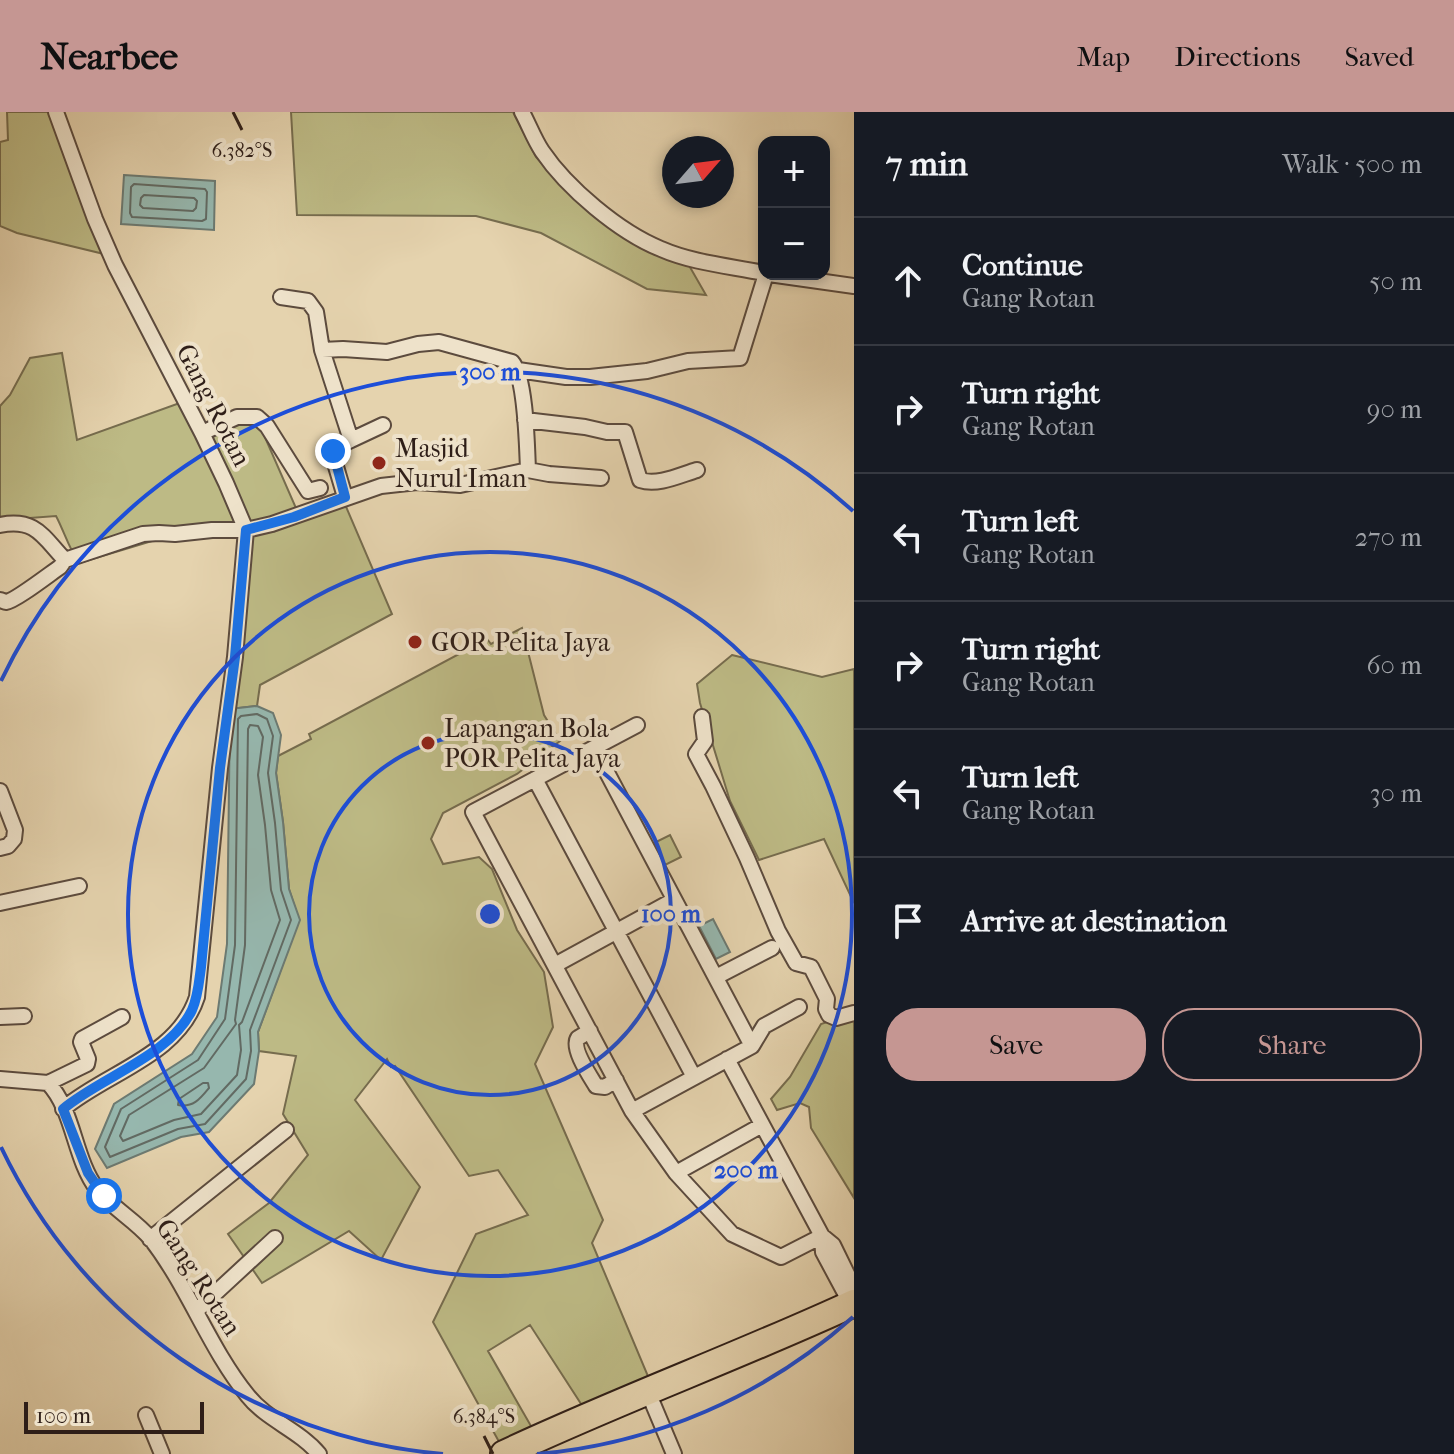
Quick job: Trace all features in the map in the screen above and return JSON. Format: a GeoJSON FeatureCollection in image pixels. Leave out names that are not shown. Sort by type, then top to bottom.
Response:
{"type":"FeatureCollection","features":[{"type":"Feature","properties":{"kind":"highway"},"geometry":{"type":"LineString","coordinates":[[504,1454],[653,1404],[722,1376],[854,1304]]}},
{"type":"Feature","properties":{"kind":"highway"},"geometry":{"type":"LineString","coordinates":[[536,1454],[585,1425],[854,1304]]}},
{"type":"Feature","properties":{"kind":"street","name":"Gang Rotan"},"geometry":{"type":"LineString","coordinates":[[56,112],[95,219],[202,433],[246,530],[197,997],[180,1028],[158,1048],[89,1089],[63,1109]]}},
{"type":"Feature","properties":{"kind":"street"},"geometry":{"type":"LineString","coordinates":[[522,112],[541,150],[602,213],[661,249],[688,258],[758,272]]}},
{"type":"Feature","properties":{"kind":"street"},"geometry":{"type":"LineString","coordinates":[[518,370],[590,377],[635,373],[688,361],[740,358],[765,280]]}},
{"type":"Feature","properties":{"kind":"street"},"geometry":{"type":"LineString","coordinates":[[810,280],[854,286]]}},
{"type":"Feature","properties":{"kind":"street"},"geometry":{"type":"LineString","coordinates":[[281,297],[308,301],[316,312],[322,350],[351,440]]}},
{"type":"Feature","properties":{"kind":"street"},"geometry":{"type":"LineString","coordinates":[[322,350],[387,352],[439,342],[512,362],[518,370],[528,470]]}},
{"type":"Feature","properties":{"kind":"street"},"geometry":{"type":"LineString","coordinates":[[202,433],[237,417],[257,417],[267,426],[308,491],[320,488]]}},
{"type":"Feature","properties":{"kind":"street"},"geometry":{"type":"LineString","coordinates":[[525,420],[625,432],[640,480],[647,483],[697,470]]}},
{"type":"Feature","properties":{"kind":"street"},"geometry":{"type":"LineString","coordinates":[[345,497],[332,453],[335,448],[383,425]]}},
{"type":"Feature","properties":{"kind":"street"},"geometry":{"type":"LineString","coordinates":[[0,600],[9,602],[60,567],[65,560],[143,534],[246,530],[294,517],[381,486],[417,482],[460,485],[528,470],[601,478]]}},
{"type":"Feature","properties":{"kind":"street"},"geometry":{"type":"LineString","coordinates":[[0,525],[14,523],[34,527],[65,560]]}},
{"type":"Feature","properties":{"kind":"street"},"geometry":{"type":"LineString","coordinates":[[702,717],[705,741],[696,756],[740,843],[778,931],[796,963],[810,966],[827,999],[829,1015],[836,1018],[854,1013]]}},
{"type":"Feature","properties":{"kind":"street"},"geometry":{"type":"LineString","coordinates":[[637,725],[473,812],[590,1031],[579,1037],[576,1048],[596,1086],[605,1087],[616,1080],[632,1111],[676,1173],[732,1234],[781,1257],[822,1236]]}},
{"type":"Feature","properties":{"kind":"street"},"geometry":{"type":"LineString","coordinates":[[594,748],[752,1046]]}},
{"type":"Feature","properties":{"kind":"street"},"geometry":{"type":"LineString","coordinates":[[535,779],[694,1077]]}},
{"type":"Feature","properties":{"kind":"street"},"geometry":{"type":"LineString","coordinates":[[0,791],[15,830],[14,839],[8,846],[0,848]]}},
{"type":"Feature","properties":{"kind":"street"},"geometry":{"type":"LineString","coordinates":[[0,903],[79,886]]}},
{"type":"Feature","properties":{"kind":"street"},"geometry":{"type":"LineString","coordinates":[[555,965],[674,900]]}},
{"type":"Feature","properties":{"kind":"street"},"geometry":{"type":"LineString","coordinates":[[716,977],[772,948]]}},
{"type":"Feature","properties":{"kind":"street"},"geometry":{"type":"LineString","coordinates":[[632,1111],[752,1046],[764,1026],[799,1007]]}},
{"type":"Feature","properties":{"kind":"street"},"geometry":{"type":"LineString","coordinates":[[0,1017],[24,1016]]}},
{"type":"Feature","properties":{"kind":"street"},"geometry":{"type":"LineString","coordinates":[[0,1079],[48,1083],[87,1064],[82,1039],[122,1017]]}},
{"type":"Feature","properties":{"kind":"street"},"geometry":{"type":"LineString","coordinates":[[727,1059],[822,1236],[823,1252],[847,1298],[854,1304]]}},
{"type":"Feature","properties":{"kind":"street","name":"Gang Rotan"},"geometry":{"type":"LineString","coordinates":[[48,1083],[63,1109],[93,1183],[150,1239],[247,1396],[295,1431],[319,1454]]}},
{"type":"Feature","properties":{"kind":"street"},"geometry":{"type":"LineString","coordinates":[[676,1173],[762,1125]]}},
{"type":"Feature","properties":{"kind":"street"},"geometry":{"type":"LineString","coordinates":[[150,1239],[286,1130]]}},
{"type":"Feature","properties":{"kind":"street"},"geometry":{"type":"LineString","coordinates":[[196,1311],[275,1238]]}},
{"type":"Feature","properties":{"kind":"street"},"geometry":{"type":"LineString","coordinates":[[653,1404],[674,1454]]}},
{"type":"Feature","properties":{"kind":"street"},"geometry":{"type":"LineString","coordinates":[[146,1415],[162,1454]]}},
{"type":"Feature","properties":{"kind":"shaded area"},"geometry":{"type":"Polygon","coordinates":[[[7,112],[52,112],[104,254],[0,226],[0,142],[8,140],[7,112]]]}},
{"type":"Feature","properties":{"kind":"shaded area"},"geometry":{"type":"Polygon","coordinates":[[[291,112],[513,112],[536,157],[564,188],[594,216],[687,262],[706,295],[647,289],[541,233],[476,216],[297,215],[291,112]]]}},
{"type":"Feature","properties":{"kind":"shaded area"},"geometry":{"type":"Polygon","coordinates":[[[62,353],[77,440],[188,400],[205,436],[239,420],[257,419],[299,515],[344,502],[392,614],[260,685],[257,706],[230,709],[244,530],[175,534],[79,563],[56,516],[3,520],[0,516],[0,406],[10,395],[30,358],[62,353]]]}},
{"type":"Feature","properties":{"kind":"shaded area"},"geometry":{"type":"Polygon","coordinates":[[[522,628],[544,715],[560,741],[517,774],[443,813],[431,839],[443,864],[479,857],[492,869],[517,930],[544,972],[553,1027],[535,1064],[603,1220],[592,1243],[650,1381],[585,1410],[530,1325],[488,1351],[535,1433],[503,1449],[433,1322],[476,1234],[528,1215],[498,1170],[469,1176],[395,1066],[391,1067],[387,1059],[355,1100],[420,1187],[381,1260],[349,1231],[262,1283],[228,1234],[269,1203],[308,1155],[283,1114],[296,1056],[259,1051],[258,1032],[299,920],[289,889],[276,773],[278,756],[311,739],[309,734],[487,639],[491,644],[522,628]]]}},
{"type":"Feature","properties":{"kind":"shaded area"},"geometry":{"type":"Polygon","coordinates":[[[732,655],[822,677],[854,669],[854,903],[824,839],[759,860],[730,801],[697,684],[732,655]]]}},
{"type":"Feature","properties":{"kind":"shaded area"},"geometry":{"type":"Polygon","coordinates":[[[670,835],[681,857],[665,865],[654,843],[670,835]]]}},
{"type":"Feature","properties":{"kind":"shaded area"},"geometry":{"type":"Polygon","coordinates":[[[854,1013],[854,1198],[811,1128],[809,1107],[800,1103],[777,1110],[771,1099],[790,1077],[821,1024],[854,1013]]]}},
{"type":"Feature","properties":{"kind":"water"},"geometry":{"type":"Polygon","coordinates":[[[124,175],[215,181],[214,230],[121,224],[124,175]]]}},
{"type":"Feature","properties":{"kind":"water"},"geometry":{"type":"Polygon","coordinates":[[[257,706],[273,713],[281,735],[276,773],[289,889],[300,920],[258,1032],[259,1051],[254,1084],[209,1132],[181,1137],[107,1168],[95,1149],[114,1104],[192,1054],[217,1017],[227,944],[230,709],[257,706]]]}},
{"type":"Feature","properties":{"kind":"water"},"geometry":{"type":"Polygon","coordinates":[[[713,919],[730,952],[716,959],[699,926],[713,919]]]}},
{"type":"Feature","properties":{"kind":"place","name":"Masjid Nurul Iman"},"geometry":{"type":"Point","coordinates":[379,463]}},
{"type":"Feature","properties":{"kind":"place","name":"GOR Pelita Jaya"},"geometry":{"type":"Point","coordinates":[415,642]}},
{"type":"Feature","properties":{"kind":"place","name":"Lapangan Bola POR Pelita Jaya"},"geometry":{"type":"Point","coordinates":[428,743]}},
{"type":"Feature","properties":{"kind":"route"},"geometry":{"type":"LineString","coordinates":[[104,1196],[88,1173],[63,1109],[89,1089],[158,1048],[180,1028],[193,1008],[201,967],[246,530],[294,517],[345,497],[333,451]]}}]}
